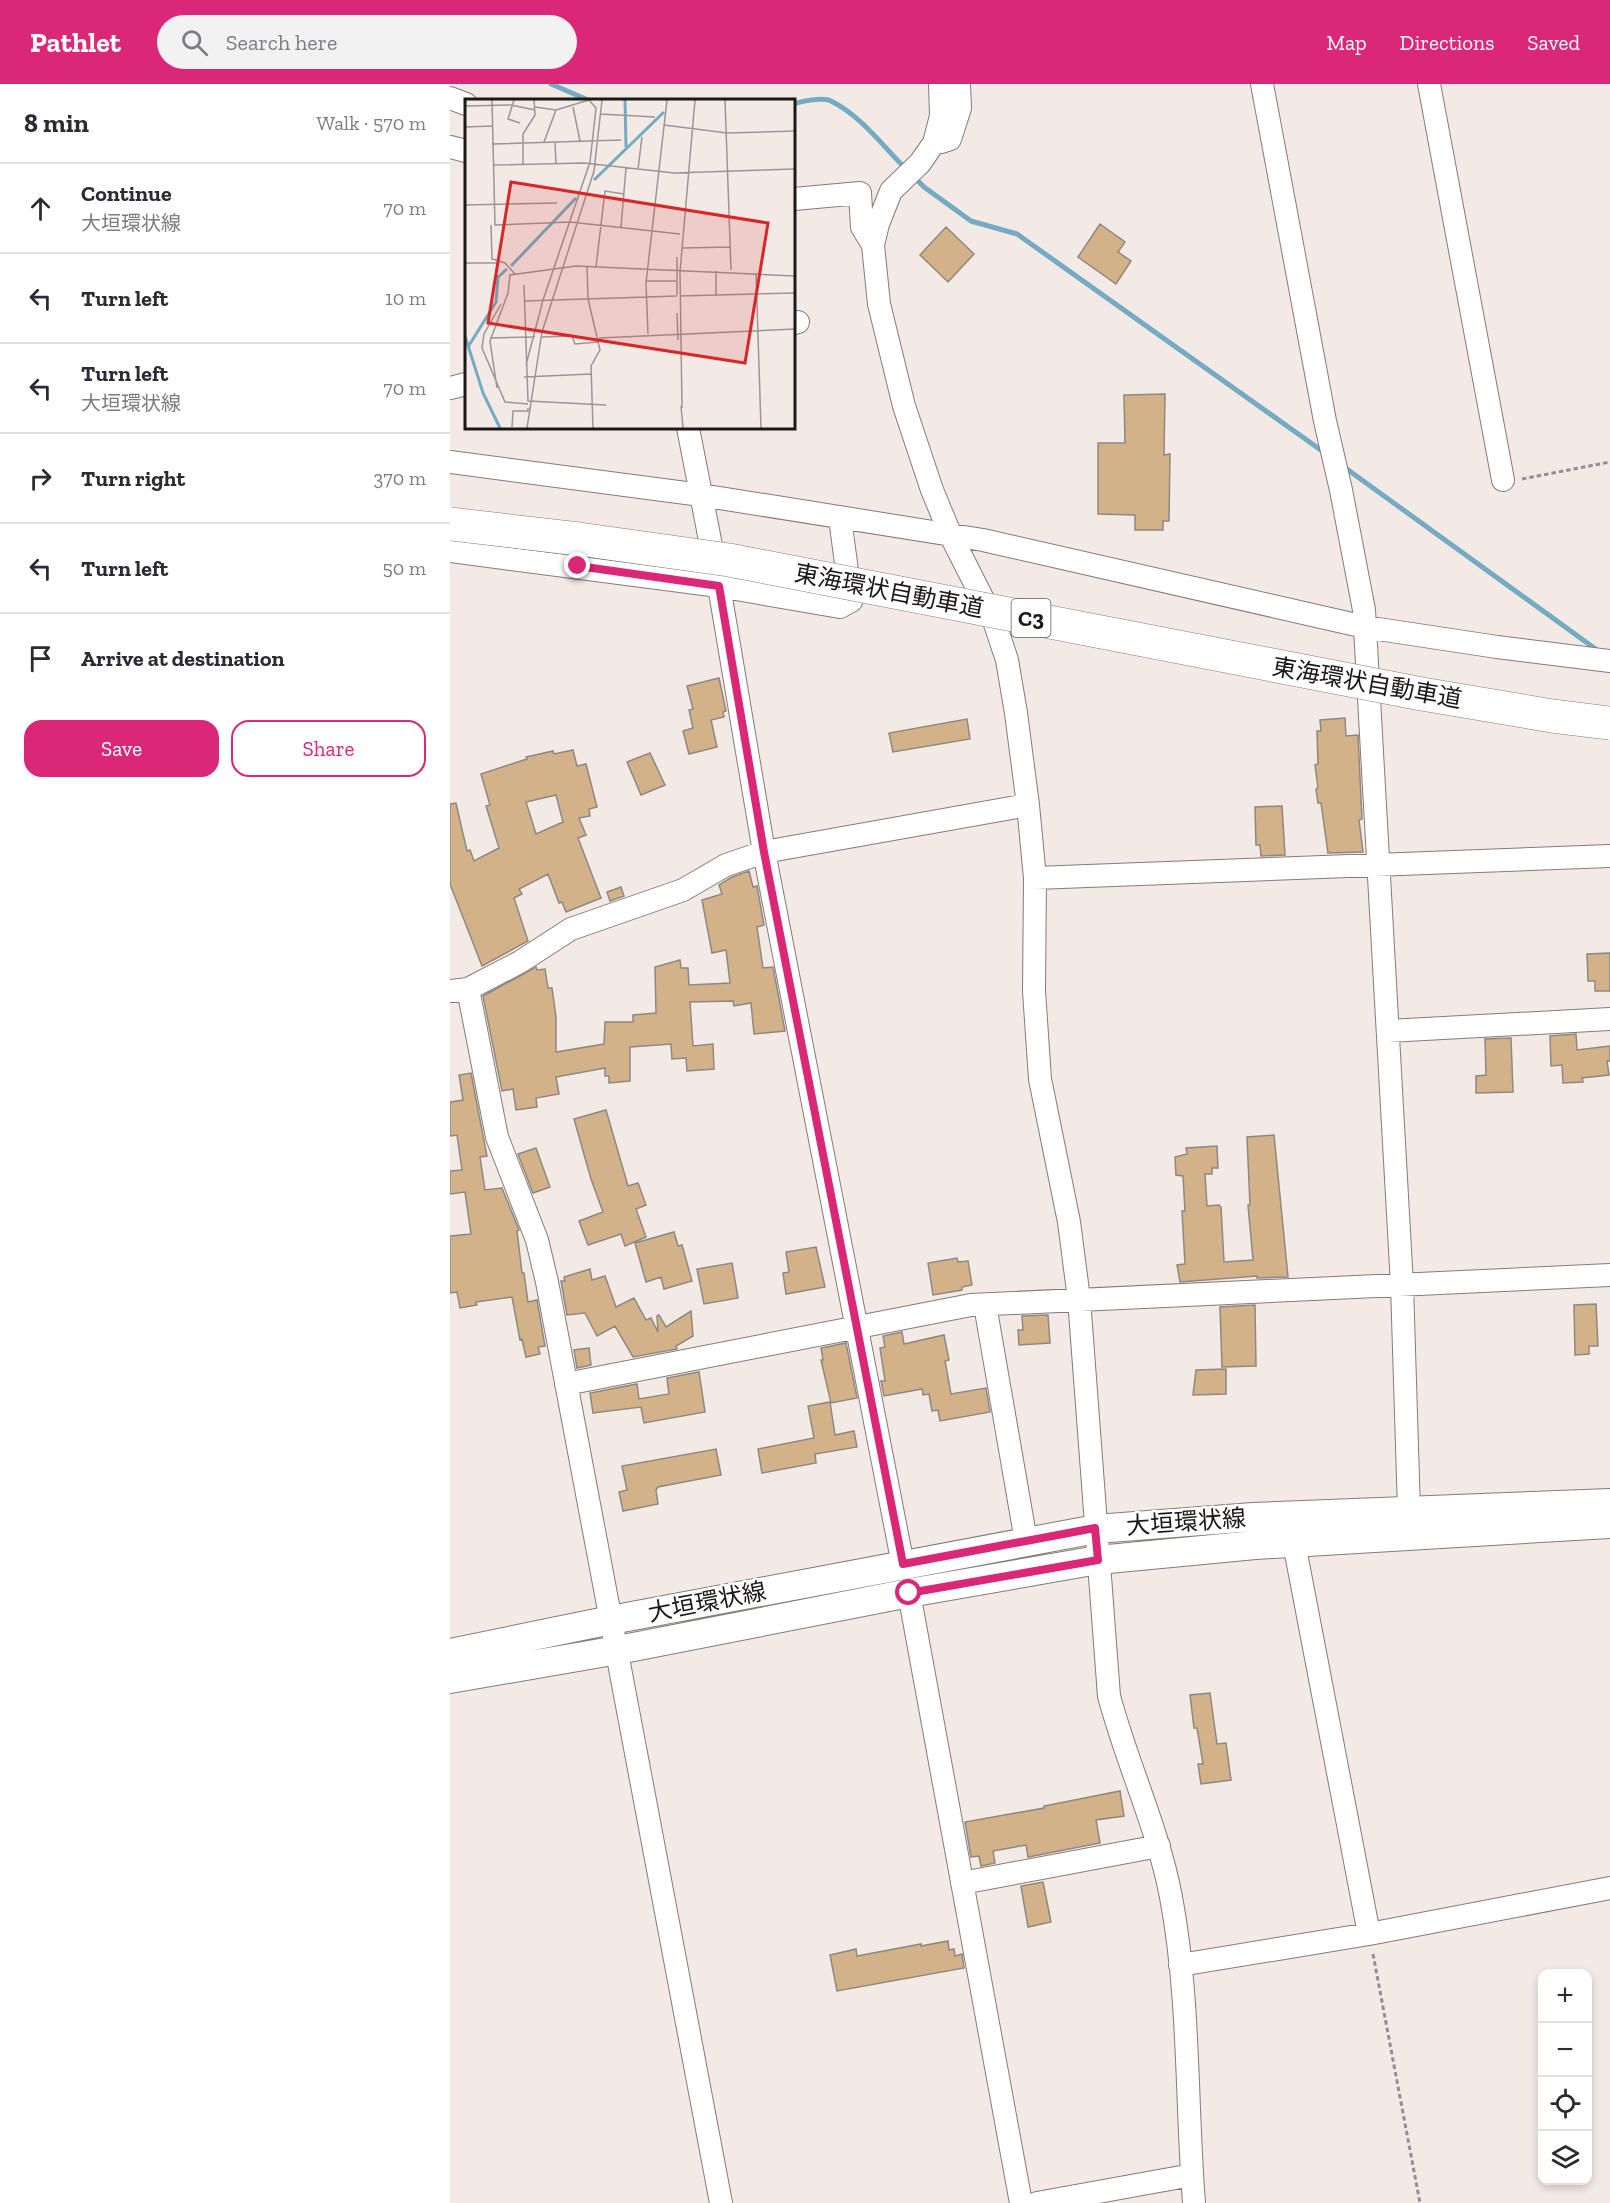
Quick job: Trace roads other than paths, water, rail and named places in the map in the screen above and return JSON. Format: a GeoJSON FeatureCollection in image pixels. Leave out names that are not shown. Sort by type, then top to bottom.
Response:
{"type":"FeatureCollection","features":[{"type":"Feature","properties":{"kind":"highway","name":"東海環状自動車道"},"geometry":{"type":"LineString","coordinates":[[450,524],[579,538],[729,560],[1422,694],[1552,716],[1610,723]]}},
{"type":"Feature","properties":{"kind":"main road","name":"大垣環状線"},"geometry":{"type":"LineString","coordinates":[[450,1653],[610,1620],[1095,1528],[1253,1517],[1610,1503]]}},
{"type":"Feature","properties":{"kind":"main road","name":"大垣環状線"},"geometry":{"type":"LineString","coordinates":[[450,1679],[618,1650],[909,1593],[1098,1560],[1294,1543],[1610,1524]]}},
{"type":"Feature","properties":{"kind":"street"},"geometry":{"type":"LineString","coordinates":[[940,84],[941,116],[934,143],[920,163],[891,191],[878,224],[873,245],[879,304],[904,406],[932,490],[951,536],[994,621],[1007,660],[1028,805],[1035,878],[1034,991],[1040,1079],[1069,1222],[1079,1299],[1109,1696],[1120,1737],[1159,1846],[1171,1897],[1180,1965],[1194,2203]]}},
{"type":"Feature","properties":{"kind":"street"},"geometry":{"type":"LineString","coordinates":[[934,143],[950,139],[960,108],[958,84]]}},
{"type":"Feature","properties":{"kind":"street"},"geometry":{"type":"LineString","coordinates":[[1262,84],[1325,421],[1364,610],[1402,1285],[1409,1511]]}},
{"type":"Feature","properties":{"kind":"street"},"geometry":{"type":"LineString","coordinates":[[1429,84],[1503,480]]}},
{"type":"Feature","properties":{"kind":"street"},"geometry":{"type":"LineString","coordinates":[[450,98],[465,105]]}},
{"type":"Feature","properties":{"kind":"street"},"geometry":{"type":"LineString","coordinates":[[450,147],[465,151]]}},
{"type":"Feature","properties":{"kind":"street"},"geometry":{"type":"LineString","coordinates":[[795,199],[860,193],[862,227],[873,245]]}},
{"type":"Feature","properties":{"kind":"street"},"geometry":{"type":"LineString","coordinates":[[450,387],[465,384]]}},
{"type":"Feature","properties":{"kind":"street"},"geometry":{"type":"LineString","coordinates":[[688,429],[719,586],[764,852],[903,1564]]}},
{"type":"Feature","properties":{"kind":"street"},"geometry":{"type":"LineString","coordinates":[[450,462],[701,495],[840,518],[931,530],[1365,627],[1610,661]]}},
{"type":"Feature","properties":{"kind":"street"},"geometry":{"type":"LineString","coordinates":[[450,551],[719,586],[840,607],[851,601],[840,518]]}},
{"type":"Feature","properties":{"kind":"street"},"geometry":{"type":"LineString","coordinates":[[721,2203],[618,1650],[610,1620],[537,1240],[497,1137],[459,990],[520,962],[571,929],[683,890],[726,865],[764,852],[1028,805]]}},
{"type":"Feature","properties":{"kind":"street"},"geometry":{"type":"LineString","coordinates":[[1035,878],[1610,856]]}},
{"type":"Feature","properties":{"kind":"street"},"geometry":{"type":"LineString","coordinates":[[1388,1031],[1610,1019]]}},
{"type":"Feature","properties":{"kind":"street"},"geometry":{"type":"LineString","coordinates":[[566,1384],[971,1305],[1610,1275]]}},
{"type":"Feature","properties":{"kind":"street"},"geometry":{"type":"LineString","coordinates":[[985,1305],[1026,1541]]}},
{"type":"Feature","properties":{"kind":"street"},"geometry":{"type":"LineString","coordinates":[[1294,1543],[1369,1934]]}},
{"type":"Feature","properties":{"kind":"street"},"geometry":{"type":"LineString","coordinates":[[909,1593],[1021,2203]]}},
{"type":"Feature","properties":{"kind":"street"},"geometry":{"type":"LineString","coordinates":[[962,1883],[1159,1846]]}},
{"type":"Feature","properties":{"kind":"street"},"geometry":{"type":"LineString","coordinates":[[1180,1965],[1369,1934],[1610,1888]]}},
{"type":"Feature","properties":{"kind":"street"},"geometry":{"type":"LineString","coordinates":[[1037,2203],[1192,2175]]}},
{"type":"Feature","properties":{"kind":"waterway"},"geometry":{"type":"LineString","coordinates":[[551,84],[586,99]]}},
{"type":"Feature","properties":{"kind":"waterway"},"geometry":{"type":"LineString","coordinates":[[795,104],[823,99],[842,107],[871,132],[905,168]]}},
{"type":"Feature","properties":{"kind":"waterway"},"geometry":{"type":"LineString","coordinates":[[914,177],[924,187],[971,221],[1017,234],[1325,453]]}},
{"type":"Feature","properties":{"kind":"waterway"},"geometry":{"type":"LineString","coordinates":[[1344,467],[1597,650]]}}]}
